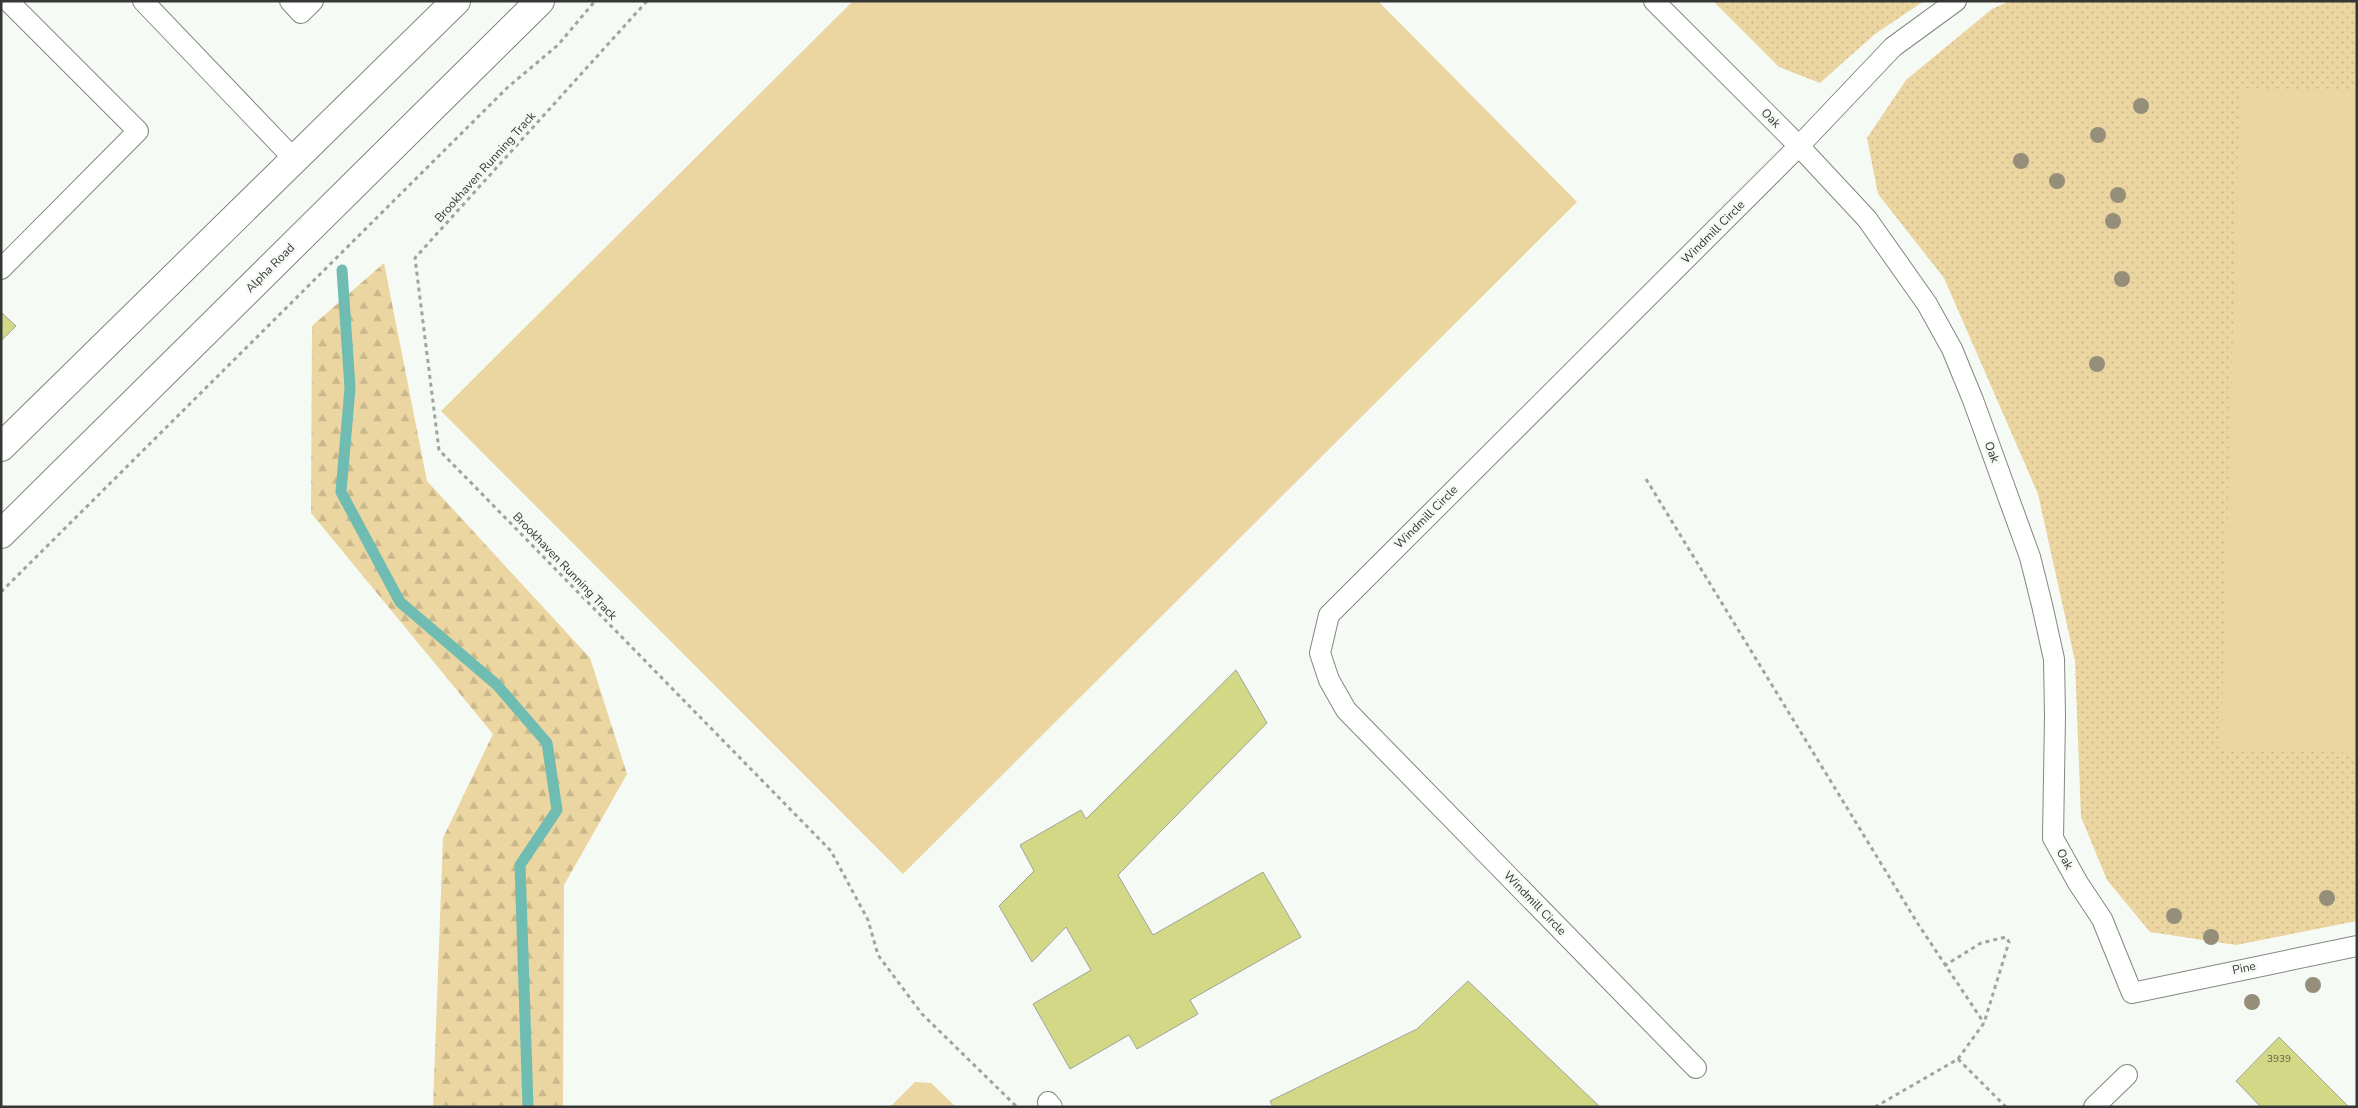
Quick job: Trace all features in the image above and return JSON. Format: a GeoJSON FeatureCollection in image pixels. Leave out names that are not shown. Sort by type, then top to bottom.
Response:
{"type":"FeatureCollection","features":[{"type":"Feature","properties":{"kind":"street"},"geometry":{"type":"LineString","coordinates":[[1,446],[456,1]]}},
{"type":"Feature","properties":{"kind":"street","name":"Alpha Road"},"geometry":{"type":"LineString","coordinates":[[1,534],[540,1]]}},
{"type":"Feature","properties":{"kind":"lane"},"geometry":{"type":"LineString","coordinates":[[1,269],[138,131],[8,1]]}},
{"type":"Feature","properties":{"kind":"lane"},"geometry":{"type":"LineString","coordinates":[[143,1],[295,160]]}},
{"type":"Feature","properties":{"kind":"lane"},"geometry":{"type":"LineString","coordinates":[[290,1],[301,13],[313,1]]}},
{"type":"Feature","properties":{"kind":"lane","name":"Oak"},"geometry":{"type":"LineString","coordinates":[[1654,1],[1799,146],[1867,219],[1927,304],[1952,349],[1973,400],[2030,557],[2054,659],[2053,838],[2078,883],[2102,919],[2132,993]]}},
{"type":"Feature","properties":{"kind":"lane","name":"Windmill Circle"},"geometry":{"type":"LineString","coordinates":[[1696,1068],[1346,710],[1329,680],[1320,653],[1329,615],[1799,146],[1894,47],[1956,1]]}},
{"type":"Feature","properties":{"kind":"lane","name":"Pine"},"geometry":{"type":"LineString","coordinates":[[2132,993],[2357,946]]}},
{"type":"Feature","properties":{"kind":"lane"},"geometry":{"type":"LineString","coordinates":[[2094,1107],[2127,1075]]}},
{"type":"Feature","properties":{"kind":"path"},"geometry":{"type":"LineString","coordinates":[[1,592],[508,87],[558,45],[595,1]]}},
{"type":"Feature","properties":{"kind":"path","name":"Brookhaven Running Track"},"geometry":{"type":"LineString","coordinates":[[646,1],[415,258],[439,450],[831,851],[868,920],[878,955],[922,1014],[1017,1107]]}},
{"type":"Feature","properties":{"kind":"path"},"geometry":{"type":"LineString","coordinates":[[1646,479],[1944,966],[1984,1023]]}},
{"type":"Feature","properties":{"kind":"path"},"geometry":{"type":"LineString","coordinates":[[1875,1107],[1958,1059],[1984,1023],[2009,942],[2006,937],[1981,943],[1944,966]]}},
{"type":"Feature","properties":{"kind":"path"},"geometry":{"type":"LineString","coordinates":[[1958,1059],[2006,1107]]}},
{"type":"Feature","properties":{"kind":"green space"},"geometry":{"type":"Polygon","coordinates":[[[853,1],[1378,1],[1577,202],[903,874],[441,411],[853,1]]]}},
{"type":"Feature","properties":{"kind":"green space"},"geometry":{"type":"Polygon","coordinates":[[[1713,1],[1924,1],[1875,34],[1820,83],[1779,67],[1713,1]]]}},
{"type":"Feature","properties":{"kind":"green space"},"geometry":{"type":"Polygon","coordinates":[[[2010,1],[2357,1],[2357,921],[2236,945],[2150,932],[2107,880],[2081,817],[2075,661],[2038,494],[1944,278],[1878,194],[1867,138],[1906,80],[1992,9],[2010,1]]]}},
{"type":"Feature","properties":{"kind":"green space"},"geometry":{"type":"Polygon","coordinates":[[[2240,88],[2357,92],[2357,753],[2221,748],[2240,88]]]}},
{"type":"Feature","properties":{"kind":"green space"},"geometry":{"type":"Polygon","coordinates":[[[384,263],[427,481],[590,658],[627,774],[564,885],[563,1107],[433,1107],[443,838],[493,734],[311,513],[312,326],[384,263]]]}},
{"type":"Feature","properties":{"kind":"green space"},"geometry":{"type":"Polygon","coordinates":[[[915,1082],[931,1083],[956,1107],[890,1107],[915,1082]]]}},
{"type":"Feature","properties":{"kind":"building"},"geometry":{"type":"Polygon","coordinates":[[[1,312],[16,326],[1,341],[1,312]]]}},
{"type":"Feature","properties":{"kind":"building"},"geometry":{"type":"Polygon","coordinates":[[[1236,670],[1267,723],[1118,875],[1153,935],[1263,872],[1301,937],[1190,1000],[1198,1014],[1137,1049],[1129,1035],[1070,1069],[1033,1004],[1091,970],[1066,927],[1032,962],[999,906],[1034,871],[1020,845],[1081,810],[1086,819],[1236,670]]]}},
{"type":"Feature","properties":{"kind":"building"},"geometry":{"type":"Polygon","coordinates":[[[1468,981],[1600,1107],[1273,1107],[1270,1101],[1417,1029],[1468,981]]]}},
{"type":"Feature","properties":{"kind":"building"},"geometry":{"type":"Polygon","coordinates":[[[2279,1037],[2349,1107],[2261,1107],[2236,1081],[2279,1037]]]}},
{"type":"Feature","properties":{"kind":"waterway"},"geometry":{"type":"LineString","coordinates":[[342,270],[350,388],[341,492],[400,602],[497,685],[547,743],[557,810],[520,865],[528,1107]]}}]}
